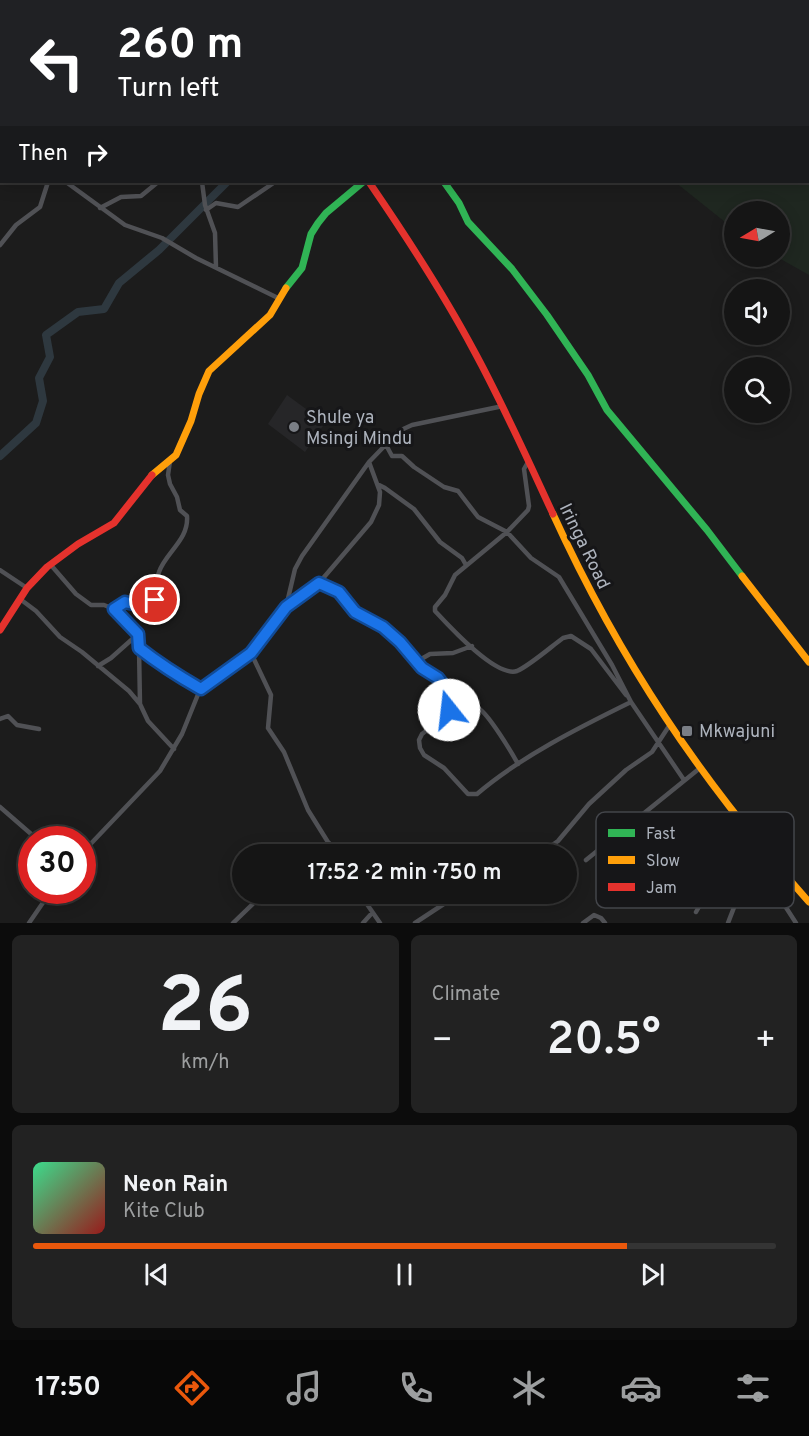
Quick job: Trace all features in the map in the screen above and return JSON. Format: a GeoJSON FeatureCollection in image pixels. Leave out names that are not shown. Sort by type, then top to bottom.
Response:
{"type":"FeatureCollection","features":[{"type":"Feature","properties":{"kind":"main road","name":"Iringa Road"},"geometry":{"type":"LineString","coordinates":[[370,183],[438,286],[503,406],[528,462],[615,638],[669,726],[732,812]]}},
{"type":"Feature","properties":{"kind":"main road"},"geometry":{"type":"LineString","coordinates":[[445,183],[459,203],[468,222],[512,269],[547,315],[588,375],[607,411],[707,530],[809,662]]}},
{"type":"Feature","properties":{"kind":"main road"},"geometry":{"type":"LineString","coordinates":[[0,630],[27,588],[50,564],[78,544],[110,526],[150,477],[176,455],[209,370],[264,321],[302,268],[310,234],[326,213],[353,185]]}},
{"type":"Feature","properties":{"kind":"main road","name":"Iringa Road"},"geometry":{"type":"LineString","coordinates":[[794,885],[809,902]]}},
{"type":"Feature","properties":{"kind":"street"},"geometry":{"type":"LineString","coordinates":[[0,245],[16,225],[40,207],[48,183]]}},
{"type":"Feature","properties":{"kind":"street"},"geometry":{"type":"LineString","coordinates":[[72,183],[100,208],[125,225],[162,238],[196,258],[280,299]]}},
{"type":"Feature","properties":{"kind":"street"},"geometry":{"type":"LineString","coordinates":[[100,208],[121,197],[141,196],[157,183]]}},
{"type":"Feature","properties":{"kind":"street"},"geometry":{"type":"LineString","coordinates":[[202,183],[206,210],[215,232],[216,267]]}},
{"type":"Feature","properties":{"kind":"street"},"geometry":{"type":"LineString","coordinates":[[206,210],[216,203],[238,207],[274,183]]}},
{"type":"Feature","properties":{"kind":"street"},"geometry":{"type":"LineString","coordinates":[[286,607],[298,562],[369,462],[399,431],[412,424],[503,406]]}},
{"type":"Feature","properties":{"kind":"street"},"geometry":{"type":"LineString","coordinates":[[386,445],[392,456],[402,456],[444,487],[458,491],[478,517],[507,532],[531,558],[559,577],[630,699],[684,780]]}},
{"type":"Feature","properties":{"kind":"street"},"geometry":{"type":"LineString","coordinates":[[114,609],[125,602],[148,608],[153,605],[159,571],[181,540],[186,527],[188,516],[179,508],[177,497],[168,478],[170,461]]}},
{"type":"Feature","properties":{"kind":"street"},"geometry":{"type":"LineString","coordinates":[[96,838],[160,771],[182,734],[201,689],[251,653],[286,607],[319,583],[371,522],[379,505],[379,485],[369,462]]}},
{"type":"Feature","properties":{"kind":"street"},"geometry":{"type":"LineString","coordinates":[[528,462],[524,469],[529,508],[507,532],[454,575],[445,595],[435,609],[471,646],[493,664],[507,670],[516,671],[563,638],[571,636],[591,649],[623,693],[630,699]]}},
{"type":"Feature","properties":{"kind":"street"},"geometry":{"type":"LineString","coordinates":[[379,485],[414,509],[440,542],[462,558],[466,565]]}},
{"type":"Feature","properties":{"kind":"street"},"geometry":{"type":"LineString","coordinates":[[50,564],[76,594],[91,605],[103,604],[114,609],[138,634],[140,704]]}},
{"type":"Feature","properties":{"kind":"street"},"geometry":{"type":"LineString","coordinates":[[0,570],[27,588]]}},
{"type":"Feature","properties":{"kind":"street"},"geometry":{"type":"LineString","coordinates":[[319,583],[339,592],[355,612],[391,634],[416,662],[441,682],[447,695],[449,710],[444,717],[422,734],[419,740],[420,748],[424,755],[444,768],[468,794],[477,794],[518,764],[630,699]]}},
{"type":"Feature","properties":{"kind":"street"},"geometry":{"type":"LineString","coordinates":[[20,599],[36,611],[60,637],[129,691],[140,704],[148,721],[174,749]]}},
{"type":"Feature","properties":{"kind":"street"},"geometry":{"type":"LineString","coordinates":[[98,666],[111,658],[138,634]]}},
{"type":"Feature","properties":{"kind":"street"},"geometry":{"type":"LineString","coordinates":[[416,662],[430,654],[453,653],[471,646]]}},
{"type":"Feature","properties":{"kind":"street"},"geometry":{"type":"LineString","coordinates":[[139,648],[154,657],[162,666],[201,689]]}},
{"type":"Feature","properties":{"kind":"street"},"geometry":{"type":"LineString","coordinates":[[251,653],[271,695],[268,728],[286,758],[308,810],[329,843]]}},
{"type":"Feature","properties":{"kind":"street"},"geometry":{"type":"LineString","coordinates":[[449,710],[471,707],[481,710],[503,738],[518,764]]}},
{"type":"Feature","properties":{"kind":"street"},"geometry":{"type":"LineString","coordinates":[[0,719],[8,716],[17,724],[39,729]]}},
{"type":"Feature","properties":{"kind":"street"},"geometry":{"type":"LineString","coordinates":[[554,844],[589,804],[626,770],[646,758],[669,726]]}},
{"type":"Feature","properties":{"kind":"street"},"geometry":{"type":"LineString","coordinates":[[645,812],[700,768]]}},
{"type":"Feature","properties":{"kind":"street"},"geometry":{"type":"LineString","coordinates":[[0,807],[22,826]]}},
{"type":"Feature","properties":{"kind":"street"},"geometry":{"type":"LineString","coordinates":[[586,860],[596,852]]}},
{"type":"Feature","properties":{"kind":"street"},"geometry":{"type":"LineString","coordinates":[[28,923],[42,904]]}},
{"type":"Feature","properties":{"kind":"street"},"geometry":{"type":"LineString","coordinates":[[233,923],[253,904]]}},
{"type":"Feature","properties":{"kind":"street"},"geometry":{"type":"LineString","coordinates":[[366,904],[380,923]]}},
{"type":"Feature","properties":{"kind":"street"},"geometry":{"type":"LineString","coordinates":[[415,923],[444,904]]}},
{"type":"Feature","properties":{"kind":"street"},"geometry":{"type":"LineString","coordinates":[[696,912],[698,908]]}},
{"type":"Feature","properties":{"kind":"street"},"geometry":{"type":"LineString","coordinates":[[728,923],[733,908]]}},
{"type":"Feature","properties":{"kind":"street"},"geometry":{"type":"LineString","coordinates":[[786,908],[796,923]]}},
{"type":"Feature","properties":{"kind":"street"},"geometry":{"type":"LineString","coordinates":[[363,923],[372,913]]}},
{"type":"Feature","properties":{"kind":"street"},"geometry":{"type":"LineString","coordinates":[[583,923],[593,915],[601,918],[605,923]]}},
{"type":"Feature","properties":{"kind":"shaded area"},"geometry":{"type":"Polygon","coordinates":[[[676,183],[809,183],[809,275],[790,264],[790,201],[724,201],[724,221],[676,183]]]}},
{"type":"Feature","properties":{"kind":"shaded area"},"geometry":{"type":"Polygon","coordinates":[[[287,395],[325,423],[305,452],[268,424],[287,395]]]}},
{"type":"Feature","properties":{"kind":"waterway"},"geometry":{"type":"LineString","coordinates":[[0,456],[36,423],[43,401],[39,378],[50,357],[46,335],[78,312],[104,309],[119,283],[159,250],[226,183]]}},
{"type":"Feature","properties":{"kind":"traffic: fast"},"geometry":{"type":"LineString","coordinates":[[286,288],[302,268],[311,234],[318,223],[326,213],[362,183]]}},
{"type":"Feature","properties":{"kind":"traffic: fast"},"geometry":{"type":"LineString","coordinates":[[445,183],[459,203],[468,222],[512,269],[547,315],[588,375],[607,410],[707,530],[742,576]]}},
{"type":"Feature","properties":{"kind":"traffic: slow"},"geometry":{"type":"LineString","coordinates":[[152,475],[176,455],[209,371],[270,315],[286,288]]}},
{"type":"Feature","properties":{"kind":"traffic: slow"},"geometry":{"type":"LineString","coordinates":[[553,514],[606,620],[635,669],[698,765],[734,812]]}},
{"type":"Feature","properties":{"kind":"traffic: slow"},"geometry":{"type":"LineString","coordinates":[[742,576],[809,662]]}},
{"type":"Feature","properties":{"kind":"traffic: slow"},"geometry":{"type":"LineString","coordinates":[[794,885],[809,902]]}},
{"type":"Feature","properties":{"kind":"traffic: jam"},"geometry":{"type":"LineString","coordinates":[[370,183],[461,327],[484,369],[553,514]]}},
{"type":"Feature","properties":{"kind":"traffic: jam"},"geometry":{"type":"LineString","coordinates":[[0,630],[27,588],[47,567],[78,544],[114,523],[152,475]]}},
{"type":"Feature","properties":{"kind":"place","name":"Shule ya Msingi Mindu"},"geometry":{"type":"Point","coordinates":[294,427]}},
{"type":"Feature","properties":{"kind":"place","name":"Mkwajuni"},"geometry":{"type":"Point","coordinates":[687,731]}},
{"type":"Feature","properties":{"kind":"route"},"geometry":{"type":"LineString","coordinates":[[155,600],[150,608],[125,602],[114,609],[138,634],[138,645],[142,651],[201,689],[260,645],[286,607],[319,583],[331,587],[347,600],[355,612],[383,627],[400,642],[425,671],[438,678],[445,687],[449,710]]}}]}
